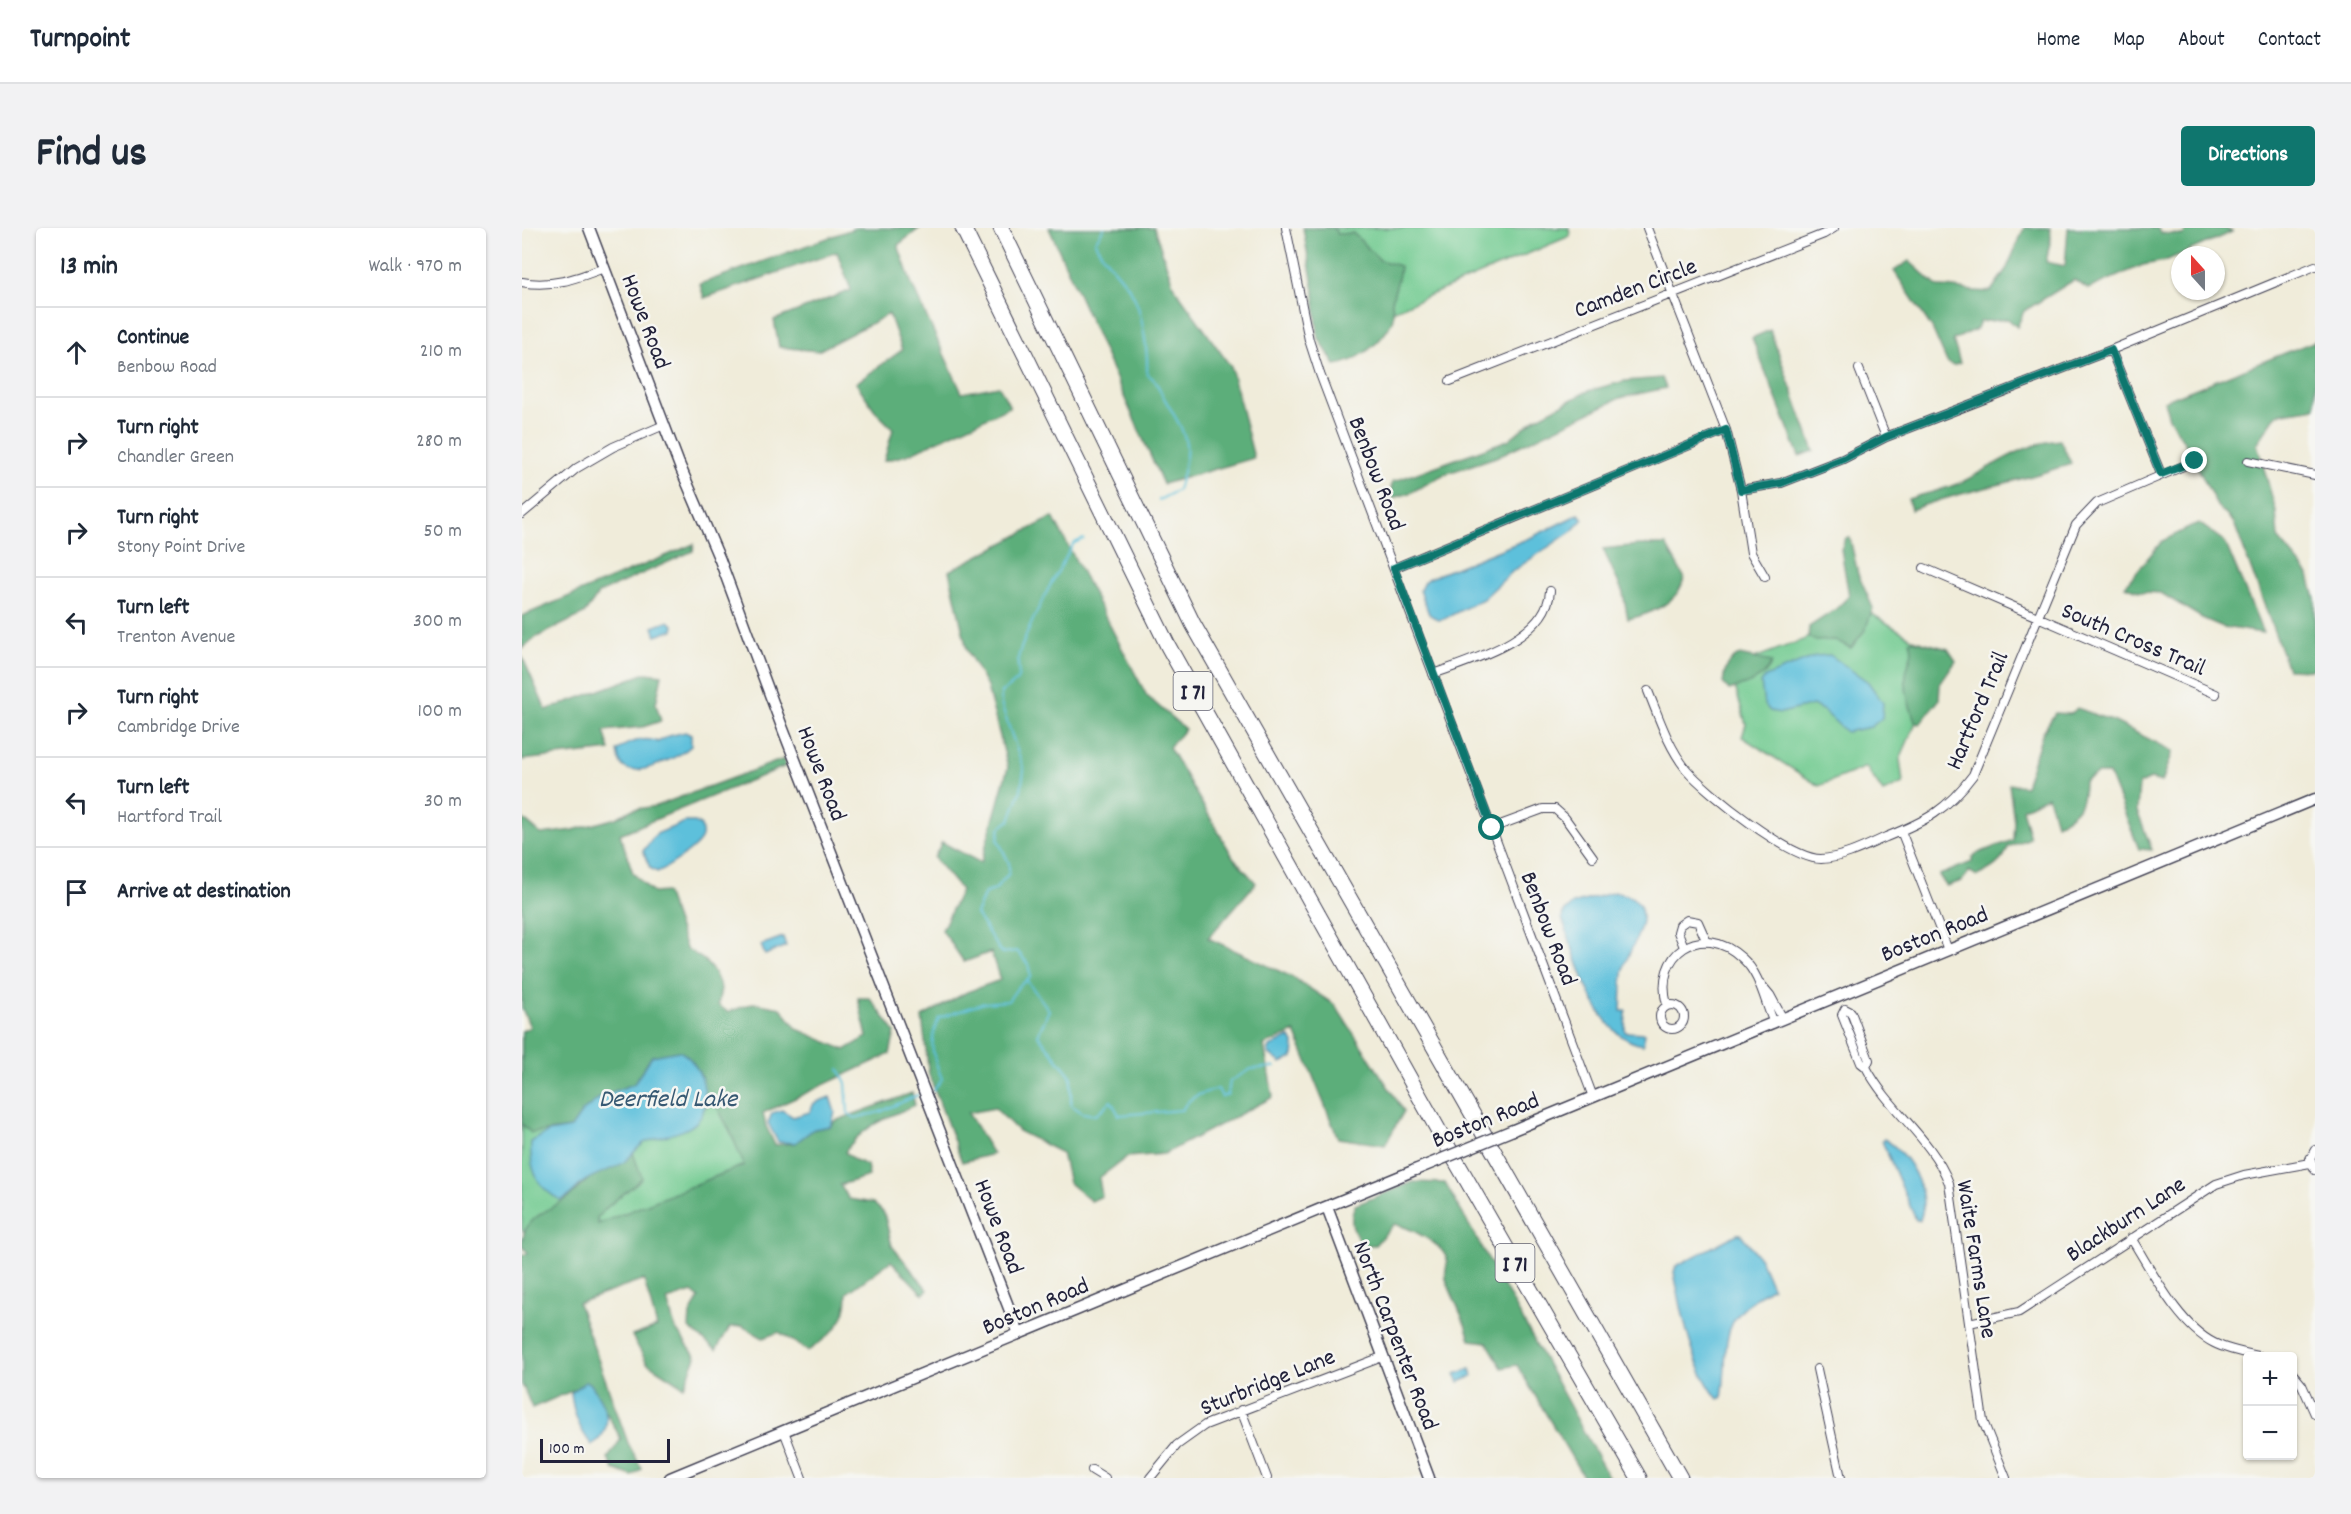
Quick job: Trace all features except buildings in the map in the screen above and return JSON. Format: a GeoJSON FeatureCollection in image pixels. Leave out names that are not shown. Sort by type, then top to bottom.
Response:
{"type":"FeatureCollection","features":[{"type":"Feature","properties":{"kind":"highway","name":"I 71"},"geometry":{"type":"LineString","coordinates":[[963,228],[1168,646],[1444,1142],[1639,1478]]}},
{"type":"Feature","properties":{"kind":"highway","name":"I 71"},"geometry":{"type":"LineString","coordinates":[[1001,228],[1193,624],[1680,1478]]}},
{"type":"Feature","properties":{"kind":"street","name":"Howe Road"},"geometry":{"type":"LineString","coordinates":[[588,228],[664,426],[720,560],[781,724],[1019,1334]]}},
{"type":"Feature","properties":{"kind":"street","name":"Benbow Road"},"geometry":{"type":"LineString","coordinates":[[1286,228],[1309,340],[1593,1097]]}},
{"type":"Feature","properties":{"kind":"street"},"geometry":{"type":"LineString","coordinates":[[1647,228],[1726,430],[1741,490],[1751,553],[1765,577]]}},
{"type":"Feature","properties":{"kind":"street","name":"Camden Circle"},"geometry":{"type":"LineString","coordinates":[[1450,381],[1834,228]]}},
{"type":"Feature","properties":{"kind":"street"},"geometry":{"type":"LineString","coordinates":[[1741,490],[1781,483],[1843,459],[1886,437],[2111,350],[2315,266]]}},
{"type":"Feature","properties":{"kind":"street"},"geometry":{"type":"LineString","coordinates":[[522,282],[542,284],[570,281],[604,268]]}},
{"type":"Feature","properties":{"kind":"street"},"geometry":{"type":"LineString","coordinates":[[2111,350],[2161,474]]}},
{"type":"Feature","properties":{"kind":"street"},"geometry":{"type":"LineString","coordinates":[[1859,369],[1886,437]]}},
{"type":"Feature","properties":{"kind":"street"},"geometry":{"type":"LineString","coordinates":[[522,514],[577,468],[613,447],[664,426]]}},
{"type":"Feature","properties":{"kind":"street"},"geometry":{"type":"LineString","coordinates":[[1394,568],[1726,430]]}},
{"type":"Feature","properties":{"kind":"street"},"geometry":{"type":"LineString","coordinates":[[2248,460],[2315,475]]}},
{"type":"Feature","properties":{"kind":"street","name":"Hartford Trail"},"geometry":{"type":"LineString","coordinates":[[1648,691],[1665,734],[1687,769],[1780,845],[1799,855],[1820,859],[1837,856],[1901,831],[1941,811],[1955,799],[1973,775],[2076,525],[2089,509],[2110,496],[2195,461]]}},
{"type":"Feature","properties":{"kind":"street","name":"South Cross Trail"},"geometry":{"type":"LineString","coordinates":[[1924,568],[2216,694]]}},
{"type":"Feature","properties":{"kind":"street"},"geometry":{"type":"LineString","coordinates":[[1433,674],[1502,648],[1514,641],[1543,613],[1550,602],[1551,591]]}},
{"type":"Feature","properties":{"kind":"street","name":"Boston Road"},"geometry":{"type":"LineString","coordinates":[[670,1478],[2315,799]]}},
{"type":"Feature","properties":{"kind":"street"},"geometry":{"type":"LineString","coordinates":[[1492,828],[1543,809],[1555,809],[1561,812],[1593,857]]}},
{"type":"Feature","properties":{"kind":"street"},"geometry":{"type":"LineString","coordinates":[[1901,831],[1948,950]]}},
{"type":"Feature","properties":{"kind":"street"},"geometry":{"type":"LineString","coordinates":[[1684,947],[1678,932],[1687,920],[1698,922],[1706,940]]}},
{"type":"Feature","properties":{"kind":"street"},"geometry":{"type":"LineString","coordinates":[[1667,1005],[1663,991],[1670,966],[1684,947],[1706,940],[1722,945],[1743,958],[1760,983],[1763,999],[1778,1021]]}},
{"type":"Feature","properties":{"kind":"street","name":"Waite Farms Lane"},"geometry":{"type":"LineString","coordinates":[[1839,995],[1845,1009],[1851,1012],[1869,1060],[1866,1067],[1881,1094],[1930,1148],[1944,1171],[1951,1191],[1983,1420],[2006,1478]]}},
{"type":"Feature","properties":{"kind":"street","name":"Blackburn Lane"},"geometry":{"type":"LineString","coordinates":[[1969,1323],[2019,1312],[2216,1184],[2244,1175],[2313,1167],[2315,1150]]}},
{"type":"Feature","properties":{"kind":"street","name":"North Carpenter Road"},"geometry":{"type":"LineString","coordinates":[[1327,1207],[1429,1478]]}},
{"type":"Feature","properties":{"kind":"street"},"geometry":{"type":"LineString","coordinates":[[2131,1238],[2189,1324],[2217,1345],[2244,1352]]}},
{"type":"Feature","properties":{"kind":"street","name":"Sturbridge Lane"},"geometry":{"type":"LineString","coordinates":[[1150,1478],[1166,1455],[1190,1434],[1241,1410],[1382,1357]]}},
{"type":"Feature","properties":{"kind":"street"},"geometry":{"type":"LineString","coordinates":[[1817,1369],[1841,1478]]}},
{"type":"Feature","properties":{"kind":"street"},"geometry":{"type":"LineString","coordinates":[[2297,1379],[2315,1414]]}},
{"type":"Feature","properties":{"kind":"street"},"geometry":{"type":"LineString","coordinates":[[1241,1410],[1267,1478]]}},
{"type":"Feature","properties":{"kind":"street"},"geometry":{"type":"LineString","coordinates":[[784,1431],[802,1478]]}},
{"type":"Feature","properties":{"kind":"street"},"geometry":{"type":"LineString","coordinates":[[1092,1470],[1104,1478]]}},
{"type":"Feature","properties":{"kind":"green space"},"geometry":{"type":"Polygon","coordinates":[[[855,228],[920,228],[898,245],[912,285],[962,393],[999,386],[1010,407],[907,455],[884,461],[893,429],[876,412],[856,383],[902,350],[889,314],[818,351],[779,347],[774,320],[851,290],[837,252],[704,298],[700,284],[855,228]]]}},
{"type":"Feature","properties":{"kind":"green space"},"geometry":{"type":"Polygon","coordinates":[[[1049,228],[1154,228],[1174,287],[1231,367],[1254,458],[1163,484],[1049,228]]]}},
{"type":"Feature","properties":{"kind":"green space"},"geometry":{"type":"Polygon","coordinates":[[[1303,228],[1334,228],[1337,234],[1353,233],[1380,260],[1400,266],[1392,302],[1393,319],[1388,329],[1369,350],[1343,363],[1335,365],[1318,337],[1314,291],[1303,228]]]}},
{"type":"Feature","properties":{"kind":"green space"},"geometry":{"type":"Polygon","coordinates":[[[1315,228],[1569,228],[1570,236],[1336,335],[1315,228]]]}},
{"type":"Feature","properties":{"kind":"green space"},"geometry":{"type":"Polygon","coordinates":[[[2024,228],[2050,228],[2051,238],[2046,262],[2065,266],[2068,228],[2157,228],[2161,233],[2183,235],[2188,228],[2225,228],[2232,232],[2200,246],[2171,246],[2171,258],[2143,265],[2088,289],[2074,280],[2024,311],[2017,327],[2008,319],[1980,322],[1977,329],[1953,340],[1960,363],[1953,366],[1947,362],[1932,328],[1894,271],[1909,261],[1938,287],[1991,291],[2007,268],[2024,228]]]}},
{"type":"Feature","properties":{"kind":"green space"},"geometry":{"type":"Polygon","coordinates":[[[1770,330],[1814,451],[1799,456],[1752,338],[1770,330]]]}},
{"type":"Feature","properties":{"kind":"green space"},"geometry":{"type":"Polygon","coordinates":[[[2315,341],[2315,408],[2277,414],[2257,444],[2276,511],[2278,538],[2309,575],[2315,599],[2315,667],[2312,670],[2288,669],[2234,523],[2217,506],[2188,448],[2169,418],[2164,401],[2315,341]]]}},
{"type":"Feature","properties":{"kind":"green space"},"geometry":{"type":"Polygon","coordinates":[[[1662,378],[1666,388],[1620,398],[1496,457],[1445,474],[1410,493],[1390,499],[1392,482],[1508,440],[1536,418],[1588,391],[1625,381],[1662,378]]]}},
{"type":"Feature","properties":{"kind":"green space"},"geometry":{"type":"Polygon","coordinates":[[[2060,440],[2071,463],[1911,510],[1908,499],[1959,483],[2034,445],[2060,440]]]}},
{"type":"Feature","properties":{"kind":"green space"},"geometry":{"type":"Polygon","coordinates":[[[1053,517],[1147,696],[1185,729],[1169,747],[1233,857],[1256,883],[1208,938],[1294,978],[1335,1005],[1404,1111],[1385,1145],[1338,1138],[1295,1032],[1264,1045],[1273,1097],[1164,1154],[1127,1157],[1099,1178],[1102,1196],[1091,1201],[1069,1183],[1062,1153],[1018,1131],[995,1108],[968,1113],[993,1154],[962,1162],[929,1075],[922,1017],[967,992],[1000,980],[991,952],[964,962],[942,930],[961,890],[934,858],[942,842],[981,863],[1008,767],[987,687],[967,650],[949,571],[1053,517]]]}},
{"type":"Feature","properties":{"kind":"green space"},"geometry":{"type":"Polygon","coordinates":[[[2199,523],[2225,542],[2263,633],[2223,627],[2202,618],[2161,593],[2141,592],[2125,586],[2162,541],[2199,523]]]}},
{"type":"Feature","properties":{"kind":"green space"},"geometry":{"type":"Polygon","coordinates":[[[1846,538],[1850,538],[1858,574],[1873,608],[1865,630],[1851,648],[1835,640],[1816,641],[1808,637],[1809,627],[1836,609],[1849,596],[1841,549],[1846,538]]]}},
{"type":"Feature","properties":{"kind":"green space"},"geometry":{"type":"Polygon","coordinates":[[[694,544],[693,551],[599,593],[584,614],[537,637],[522,648],[522,616],[694,544]]]}},
{"type":"Feature","properties":{"kind":"green space"},"geometry":{"type":"Polygon","coordinates":[[[1666,545],[1684,577],[1677,593],[1663,606],[1628,619],[1623,593],[1603,549],[1666,545]]]}},
{"type":"Feature","properties":{"kind":"green space"},"geometry":{"type":"Polygon","coordinates":[[[1872,614],[1915,640],[1948,649],[1900,759],[1903,783],[1883,792],[1866,767],[1819,786],[1742,737],[1746,724],[1735,687],[1741,663],[1872,614]]]}},
{"type":"Feature","properties":{"kind":"green space"},"geometry":{"type":"Polygon","coordinates":[[[1910,641],[1948,649],[1956,661],[1940,684],[1939,700],[1920,724],[1916,723],[1906,687],[1906,674],[1911,654],[1910,641]]]}},
{"type":"Feature","properties":{"kind":"green space"},"geometry":{"type":"Polygon","coordinates":[[[1739,655],[1772,662],[1760,677],[1748,684],[1729,690],[1723,683],[1727,666],[1739,655]]]}},
{"type":"Feature","properties":{"kind":"green space"},"geometry":{"type":"Polygon","coordinates":[[[522,656],[546,710],[646,673],[662,675],[656,704],[661,721],[643,727],[604,731],[610,750],[522,760],[522,656]]]}},
{"type":"Feature","properties":{"kind":"green space"},"geometry":{"type":"Polygon","coordinates":[[[2077,708],[2115,722],[2173,751],[2162,782],[2151,779],[2139,784],[2137,811],[2152,850],[2139,849],[2109,774],[2097,774],[2084,781],[2081,803],[2070,816],[2056,824],[2048,796],[2022,809],[2030,838],[2008,847],[2000,861],[1987,871],[1977,876],[1969,871],[1962,881],[1946,886],[1939,875],[1972,862],[1972,857],[1976,854],[2013,840],[2014,821],[2009,784],[2025,786],[2043,732],[2055,713],[2071,714],[2077,708]]]}},
{"type":"Feature","properties":{"kind":"green space"},"geometry":{"type":"Polygon","coordinates":[[[784,759],[786,766],[620,834],[633,873],[653,893],[666,892],[686,948],[704,960],[714,972],[721,988],[718,1005],[728,1012],[754,1003],[781,1008],[797,1029],[845,1050],[867,1037],[858,998],[870,998],[895,1032],[890,1054],[763,1113],[775,1145],[795,1143],[814,1129],[831,1126],[835,1121],[912,1093],[915,1105],[885,1118],[868,1129],[845,1152],[855,1160],[867,1165],[869,1176],[840,1185],[849,1199],[873,1203],[884,1213],[892,1246],[928,1290],[923,1294],[891,1261],[847,1293],[847,1303],[841,1321],[824,1340],[808,1351],[779,1332],[763,1338],[742,1326],[730,1327],[716,1350],[689,1328],[690,1314],[699,1298],[692,1292],[667,1300],[675,1328],[696,1357],[684,1387],[647,1363],[632,1336],[657,1327],[644,1280],[578,1303],[628,1443],[642,1469],[632,1476],[613,1469],[608,1458],[621,1439],[590,1383],[532,1408],[522,1384],[522,1255],[528,1253],[522,1246],[523,1236],[526,1228],[537,1216],[570,1196],[592,1176],[633,1153],[642,1178],[602,1212],[597,1218],[598,1224],[744,1165],[730,1131],[714,1102],[706,1107],[701,1076],[652,1056],[634,1084],[602,1096],[582,1112],[572,1128],[531,1133],[522,1124],[522,1031],[530,1027],[522,1008],[522,818],[541,834],[573,830],[616,818],[631,810],[656,806],[784,759]]]}},
{"type":"Feature","properties":{"kind":"green space"},"geometry":{"type":"Polygon","coordinates":[[[683,971],[767,1156],[535,1250],[522,1229],[522,1031],[683,971]]]}},
{"type":"Feature","properties":{"kind":"green space"},"geometry":{"type":"Polygon","coordinates":[[[1413,1182],[1445,1183],[1609,1478],[1584,1478],[1517,1365],[1502,1368],[1487,1342],[1470,1340],[1446,1279],[1447,1260],[1433,1242],[1416,1232],[1394,1224],[1375,1245],[1361,1245],[1352,1225],[1355,1205],[1413,1182]]]}},
{"type":"Feature","properties":{"kind":"water"},"geometry":{"type":"Polygon","coordinates":[[[1579,514],[1583,519],[1572,531],[1513,571],[1483,599],[1444,619],[1438,620],[1429,614],[1420,590],[1424,582],[1430,578],[1532,537],[1579,514]]]}},
{"type":"Feature","properties":{"kind":"water"},"geometry":{"type":"Polygon","coordinates":[[[669,621],[674,626],[673,630],[656,636],[653,627],[669,621]]]}},
{"type":"Feature","properties":{"kind":"water"},"geometry":{"type":"Polygon","coordinates":[[[1830,655],[1868,682],[1883,703],[1882,718],[1871,727],[1846,732],[1824,711],[1813,705],[1781,713],[1770,711],[1764,704],[1761,683],[1765,677],[1816,656],[1830,655]]]}},
{"type":"Feature","properties":{"kind":"water"},"geometry":{"type":"Polygon","coordinates":[[[685,732],[691,735],[691,746],[669,760],[639,770],[625,768],[620,763],[617,751],[626,745],[642,740],[658,742],[669,736],[685,732]]]}},
{"type":"Feature","properties":{"kind":"water"},"geometry":{"type":"Polygon","coordinates":[[[685,822],[695,822],[701,826],[700,840],[683,856],[662,870],[657,872],[650,868],[643,851],[656,834],[685,822]]]}},
{"type":"Feature","properties":{"kind":"water"},"geometry":{"type":"Polygon","coordinates":[[[1615,892],[1634,899],[1642,912],[1640,929],[1624,968],[1621,1011],[1626,1011],[1625,1032],[1645,1033],[1643,1045],[1626,1039],[1600,1012],[1581,974],[1562,918],[1563,913],[1573,904],[1615,892]]]}},
{"type":"Feature","properties":{"kind":"water"},"geometry":{"type":"Polygon","coordinates":[[[783,937],[786,946],[765,955],[761,945],[783,937]]]}},
{"type":"Feature","properties":{"kind":"water"},"geometry":{"type":"Polygon","coordinates":[[[1289,1037],[1294,1043],[1293,1058],[1281,1063],[1268,1053],[1270,1047],[1289,1037]]]}},
{"type":"Feature","properties":{"kind":"water","name":"Deerfield Lake"},"geometry":{"type":"Polygon","coordinates":[[[679,1051],[687,1056],[699,1071],[705,1092],[703,1111],[694,1124],[673,1134],[644,1143],[624,1162],[582,1183],[564,1199],[561,1200],[553,1195],[540,1184],[531,1160],[531,1142],[548,1132],[571,1128],[582,1112],[602,1096],[634,1084],[652,1056],[679,1051]]]}},
{"type":"Feature","properties":{"kind":"water"},"geometry":{"type":"Polygon","coordinates":[[[830,1097],[835,1112],[831,1126],[814,1129],[795,1143],[778,1142],[768,1123],[772,1113],[782,1110],[793,1117],[810,1112],[814,1103],[830,1097]]]}},
{"type":"Feature","properties":{"kind":"water"},"geometry":{"type":"Polygon","coordinates":[[[1884,1139],[1901,1153],[1915,1174],[1922,1198],[1923,1209],[1920,1220],[1916,1220],[1882,1141],[1884,1139]]]}},
{"type":"Feature","properties":{"kind":"water"},"geometry":{"type":"Polygon","coordinates":[[[1741,1234],[1760,1259],[1772,1287],[1753,1300],[1733,1323],[1726,1347],[1722,1398],[1718,1399],[1694,1355],[1684,1322],[1674,1272],[1676,1266],[1741,1234]]]}},
{"type":"Feature","properties":{"kind":"water"},"geometry":{"type":"Polygon","coordinates":[[[1470,1369],[1473,1376],[1459,1382],[1455,1374],[1470,1369]]]}},
{"type":"Feature","properties":{"kind":"water"},"geometry":{"type":"Polygon","coordinates":[[[585,1382],[590,1383],[606,1415],[605,1431],[592,1445],[577,1421],[571,1393],[585,1382]]]}},
{"type":"Feature","properties":{"kind":"waterway"},"geometry":{"type":"LineString","coordinates":[[1104,228],[1095,242],[1135,299],[1144,332],[1147,374],[1157,384],[1186,440],[1186,460],[1178,490],[1159,500]]}},
{"type":"Feature","properties":{"kind":"waterway"},"geometry":{"type":"LineString","coordinates":[[933,1091],[942,1079],[932,1042],[939,1018],[984,1003],[1008,1001],[1018,987],[1031,977],[1028,964],[1017,951],[1003,953],[976,914],[985,893],[995,890],[1009,873],[1009,863],[998,840],[1000,828],[1010,820],[1021,790],[1024,770],[1001,704],[1001,692],[1016,682],[1019,673],[1020,651],[1038,609],[1074,543],[1084,539]]}},
{"type":"Feature","properties":{"kind":"waterway"},"geometry":{"type":"LineString","coordinates":[[1027,981],[1049,1010],[1038,1035],[1071,1076],[1071,1105],[1083,1113],[1096,1115],[1111,1101],[1119,1115],[1182,1110],[1189,1101],[1202,1093],[1218,1089],[1222,1097],[1228,1094],[1230,1081],[1251,1069],[1275,1067]]}},
{"type":"Feature","properties":{"kind":"waterway"},"geometry":{"type":"LineString","coordinates":[[839,1069],[846,1083],[848,1113],[855,1118],[880,1112],[918,1095]]}},
{"type":"Feature","properties":{"kind":"route"},"geometry":{"type":"LineString","coordinates":[[1492,828],[1394,568],[1726,430],[1741,490],[1781,483],[1843,459],[1886,437],[2111,350],[2161,474],[2195,461]]}}]}
